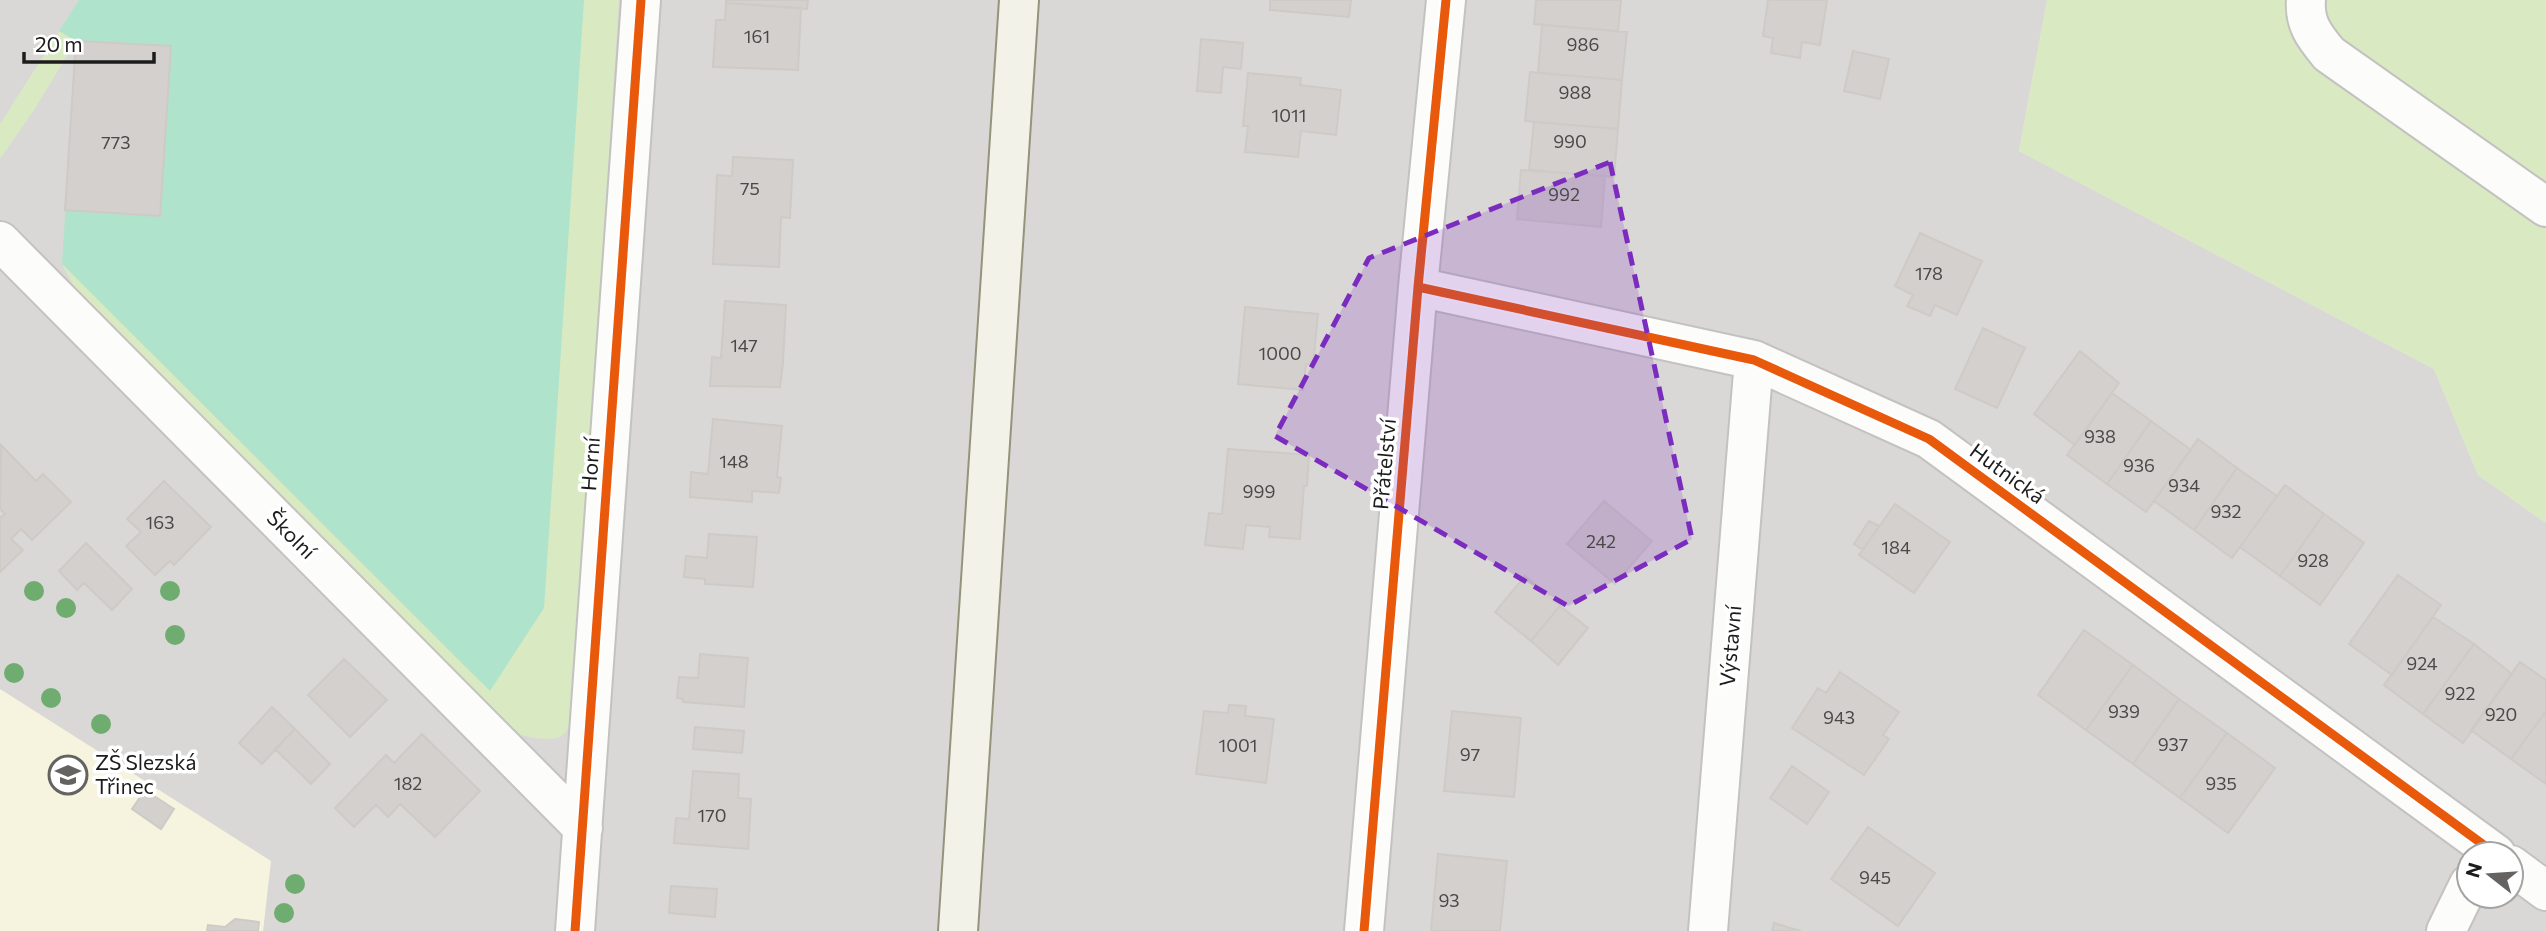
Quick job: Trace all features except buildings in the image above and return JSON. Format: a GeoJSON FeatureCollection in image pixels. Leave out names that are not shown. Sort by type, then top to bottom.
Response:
{"type":"FeatureCollection","features":[{"type":"Feature","properties":{"kind":"main road"},"geometry":{"type":"LineString","coordinates":[[958,931],[1019,0]]}},
{"type":"Feature","properties":{"kind":"street","name":"Horní"},"geometry":{"type":"LineString","coordinates":[[575,931],[641,0]]}},
{"type":"Feature","properties":{"kind":"street","name":"Přátelství"},"geometry":{"type":"LineString","coordinates":[[1364,931],[1418,286],[1446,0]]}},
{"type":"Feature","properties":{"kind":"street"},"geometry":{"type":"LineString","coordinates":[[2306,0],[2305,13],[2311,33],[2329,54],[2546,207]]}},
{"type":"Feature","properties":{"kind":"street","name":"Školní"},"geometry":{"type":"LineString","coordinates":[[0,241],[583,828]]}},
{"type":"Feature","properties":{"kind":"street","name":"Hutnická"},"geometry":{"type":"LineString","coordinates":[[1418,286],[1754,360],[1929,439],[2475,840]]}},
{"type":"Feature","properties":{"kind":"street","name":"Výstavní"},"geometry":{"type":"LineString","coordinates":[[1708,931],[1754,360]]}},
{"type":"Feature","properties":{"kind":"street","name":"Hutnická"},"geometry":{"type":"LineString","coordinates":[[2525,876],[2546,891]]}},
{"type":"Feature","properties":{"kind":"street"},"geometry":{"type":"LineString","coordinates":[[2445,931],[2456,910]]}},
{"type":"Feature","properties":{"kind":"highlighted area"},"geometry":{"type":"Polygon","coordinates":[[[1610,162],[1692,539],[1568,606],[1275,436],[1369,258],[1610,162]]]}},
{"type":"Feature","properties":{"kind":"shaded area"},"geometry":{"type":"Polygon","coordinates":[[[0,0],[2047,0],[2019,151],[2434,369],[2478,475],[2546,523],[2546,931],[0,931],[0,0]]]}},
{"type":"Feature","properties":{"kind":"shaded area"},"geometry":{"type":"Polygon","coordinates":[[[34,110],[54,136],[0,214],[0,159],[34,110]]]}},
{"type":"Feature","properties":{"kind":"shaded area"},"geometry":{"type":"Polygon","coordinates":[[[66,346],[124,400],[102,423],[131,452],[82,502],[3,427],[26,403],[20,395],[66,346]]]}},
{"type":"Feature","properties":{"kind":"shaded area","name":"ZŠ Slezská Třinec"},"geometry":{"type":"Polygon","coordinates":[[[0,689],[271,861],[263,931],[0,931],[0,689]]]}},
{"type":"Feature","properties":{"kind":"green space"},"geometry":{"type":"Polygon","coordinates":[[[79,0],[159,216],[76,41],[0,159],[0,124],[79,0]]]}},
{"type":"Feature","properties":{"kind":"green space"},"geometry":{"type":"Polygon","coordinates":[[[79,0],[584,0],[544,608],[490,691],[62,264],[76,41],[59,31],[79,0]]]}},
{"type":"Feature","properties":{"kind":"green space"},"geometry":{"type":"Polygon","coordinates":[[[538,0],[619,0],[575,683],[569,724],[559,737],[549,739],[516,734],[82,301],[62,264],[63,250],[538,0]]]}},
{"type":"Feature","properties":{"kind":"green space"},"geometry":{"type":"Polygon","coordinates":[[[2047,0],[2546,0],[2546,523],[2478,475],[2434,369],[2019,151],[2047,0]]]}},
{"type":"Feature","properties":{"kind":"cycle path"},"geometry":{"type":"LineString","coordinates":[[575,931],[641,0]]}},
{"type":"Feature","properties":{"kind":"cycle path"},"geometry":{"type":"LineString","coordinates":[[1364,931],[1418,287],[1446,0]]}},
{"type":"Feature","properties":{"kind":"cycle path"},"geometry":{"type":"LineString","coordinates":[[1418,287],[1754,360],[1929,439],[2477,840]]}},
{"type":"Feature","properties":{"kind":"place","name":"ZŠ Slezská Třinec"},"geometry":{"type":"Point","coordinates":[68,775]}}]}
